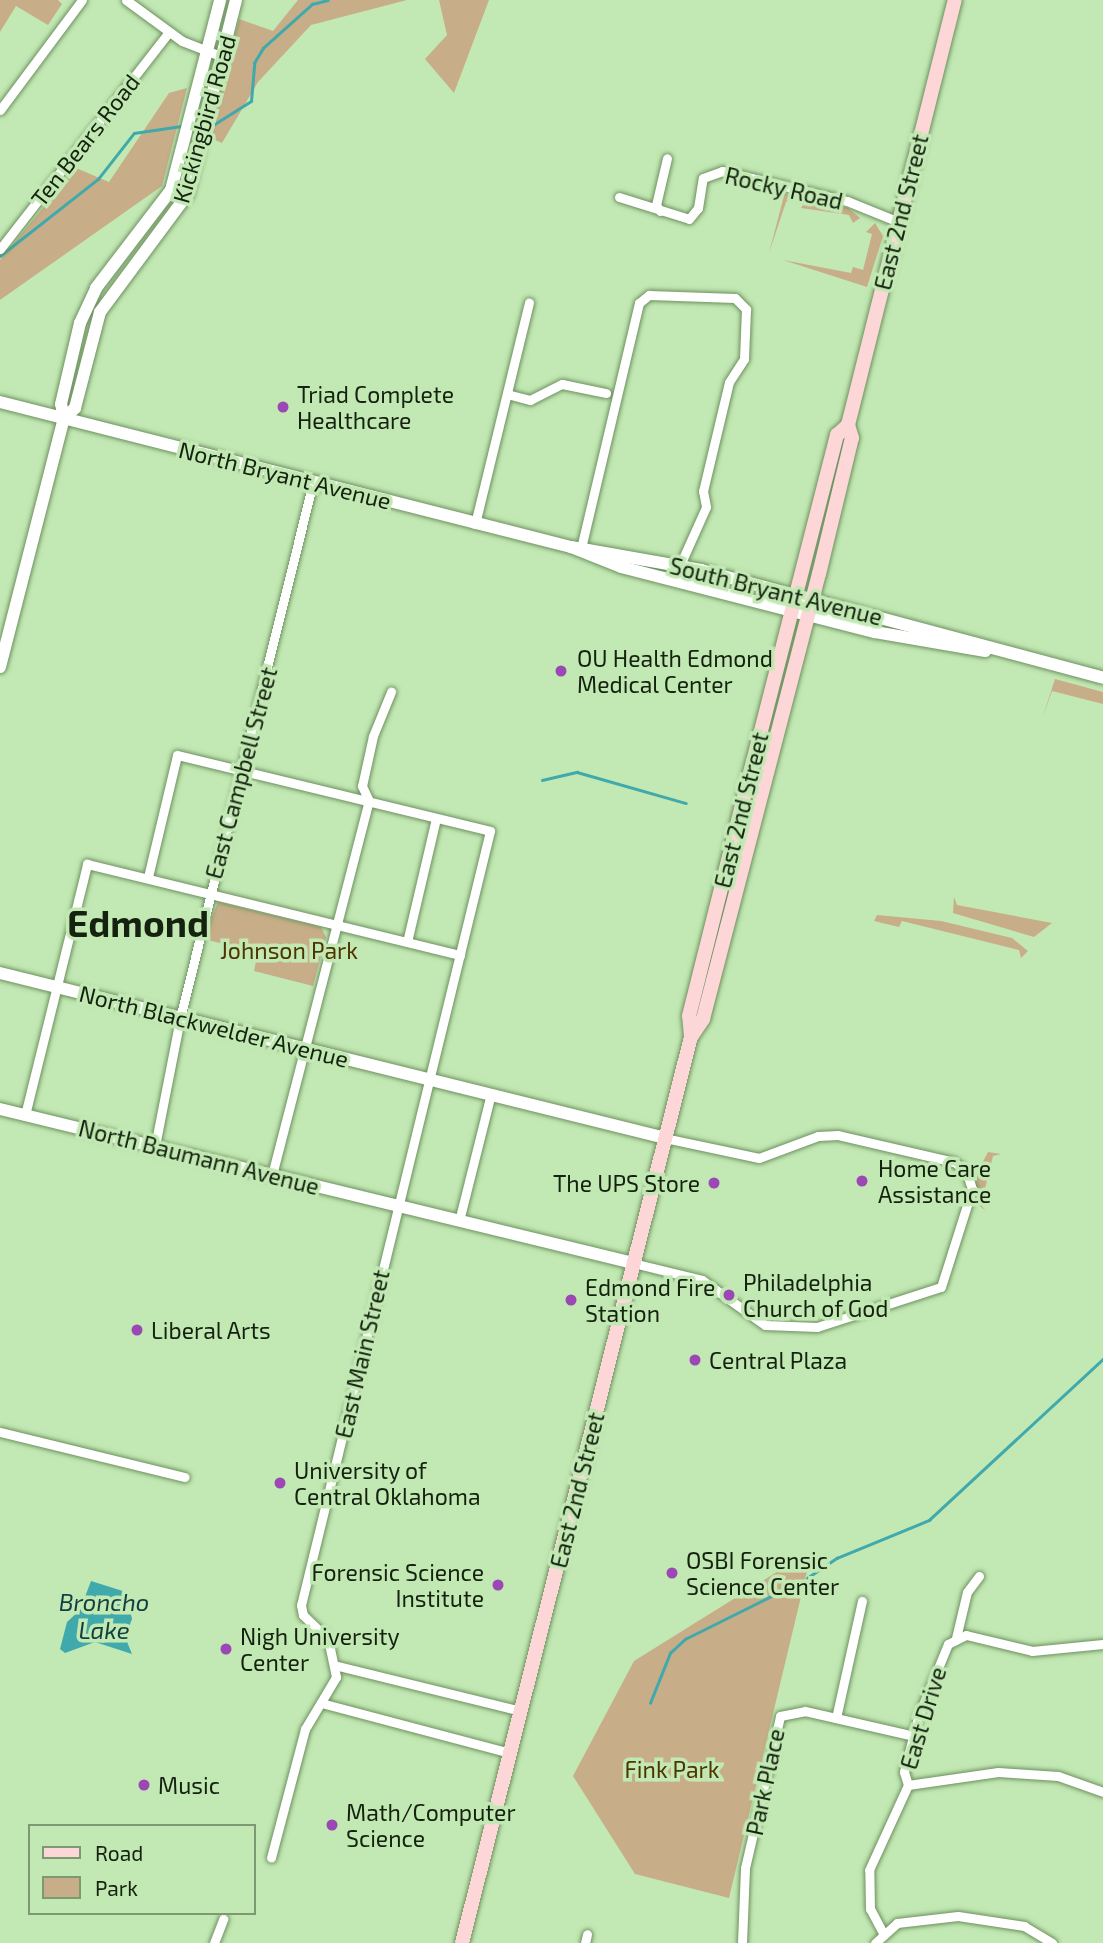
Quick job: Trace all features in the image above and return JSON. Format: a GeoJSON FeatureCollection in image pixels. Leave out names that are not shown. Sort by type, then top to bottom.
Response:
{"type":"FeatureCollection","features":[{"type":"Feature","properties":{"kind":"main road","name":"East 2nd Street"},"geometry":{"type":"LineString","coordinates":[[691,1037],[689,1016],[753,762],[852,438],[848,425],[955,0]]}},
{"type":"Feature","properties":{"kind":"main road","name":"East 2nd Street"},"geometry":{"type":"LineString","coordinates":[[462,1943],[691,1037],[711,983],[763,784],[802,604]]}},
{"type":"Feature","properties":{"kind":"main road"},"geometry":{"type":"LineString","coordinates":[[753,762],[763,784]]}},
{"type":"Feature","properties":{"kind":"main road"},"geometry":{"type":"LineString","coordinates":[[709,937],[711,983]]}},
{"type":"Feature","properties":{"kind":"street"},"geometry":{"type":"LineString","coordinates":[[0,110],[82,0]]}},
{"type":"Feature","properties":{"kind":"street"},"geometry":{"type":"LineString","coordinates":[[125,0],[169,32],[223,57]]}},
{"type":"Feature","properties":{"kind":"street","name":"Kickingbird Road"},"geometry":{"type":"LineString","coordinates":[[64,418],[61,404],[84,311],[171,190],[220,0]]}},
{"type":"Feature","properties":{"kind":"street","name":"Kickingbird Road"},"geometry":{"type":"LineString","coordinates":[[64,418],[75,408],[100,312],[187,195],[236,0]]}},
{"type":"Feature","properties":{"kind":"street","name":"Ten Bears Road"},"geometry":{"type":"LineString","coordinates":[[1,248],[169,32]]}},
{"type":"Feature","properties":{"kind":"street"},"geometry":{"type":"LineString","coordinates":[[660,211],[656,205],[667,158]]}},
{"type":"Feature","properties":{"kind":"street","name":"Rocky Road"},"geometry":{"type":"LineString","coordinates":[[619,197],[689,219],[698,208],[703,178],[722,171],[847,201],[899,222]]}},
{"type":"Feature","properties":{"kind":"street"},"geometry":{"type":"LineString","coordinates":[[577,545],[630,362],[639,303],[649,295],[735,298],[746,309],[744,359],[729,382],[703,491],[706,508],[680,565]]}},
{"type":"Feature","properties":{"kind":"street"},"geometry":{"type":"LineString","coordinates":[[475,524],[529,303]]}},
{"type":"Feature","properties":{"kind":"street"},"geometry":{"type":"LineString","coordinates":[[507,394],[530,400],[562,384],[606,393]]}},
{"type":"Feature","properties":{"kind":"street","name":"North Bryant Avenue"},"geometry":{"type":"LineString","coordinates":[[0,402],[475,524],[577,545]]}},
{"type":"Feature","properties":{"kind":"street"},"geometry":{"type":"LineString","coordinates":[[0,667],[64,418]]}},
{"type":"Feature","properties":{"kind":"street","name":"East Campbell Street"},"geometry":{"type":"LineString","coordinates":[[155,1146],[180,1018],[209,894],[244,770],[313,482]]}},
{"type":"Feature","properties":{"kind":"street","name":"South Bryant Avenue"},"geometry":{"type":"LineString","coordinates":[[577,545],[680,565],[802,604]]}},
{"type":"Feature","properties":{"kind":"street","name":"South Bryant Avenue"},"geometry":{"type":"LineString","coordinates":[[577,545],[598,561],[963,637],[988,651],[1103,678]]}},
{"type":"Feature","properties":{"kind":"street"},"geometry":{"type":"LineString","coordinates":[[272,1175],[369,801],[362,786],[366,765],[391,692]]}},
{"type":"Feature","properties":{"kind":"street"},"geometry":{"type":"LineString","coordinates":[[148,877],[177,755],[369,801],[436,818],[407,942]]}},
{"type":"Feature","properties":{"kind":"street","name":"East Main Street"},"geometry":{"type":"LineString","coordinates":[[338,1667],[328,1639],[303,1615],[302,1605],[490,831],[436,818]]}},
{"type":"Feature","properties":{"kind":"street"},"geometry":{"type":"LineString","coordinates":[[25,1115],[87,864],[460,955]]}},
{"type":"Feature","properties":{"kind":"street","name":"North Blackwelder Avenue"},"geometry":{"type":"LineString","coordinates":[[0,973],[666,1138]]}},
{"type":"Feature","properties":{"kind":"street"},"geometry":{"type":"LineString","coordinates":[[459,1221],[491,1094]]}},
{"type":"Feature","properties":{"kind":"street","name":"North Baumann Avenue"},"geometry":{"type":"LineString","coordinates":[[0,1109],[633,1263]]}},
{"type":"Feature","properties":{"kind":"street"},"geometry":{"type":"LineString","coordinates":[[633,1263],[702,1280],[765,1325],[817,1327],[941,1287],[972,1189],[966,1171],[954,1162],[838,1135],[818,1136],[759,1158],[666,1138]]}},
{"type":"Feature","properties":{"kind":"street"},"geometry":{"type":"LineString","coordinates":[[0,1432],[185,1477]]}},
{"type":"Feature","properties":{"kind":"street"},"geometry":{"type":"LineString","coordinates":[[956,1638],[967,1592],[979,1576]]}},
{"type":"Feature","properties":{"kind":"street"},"geometry":{"type":"LineString","coordinates":[[836,1718],[862,1601]]}},
{"type":"Feature","properties":{"kind":"street","name":"East Drive"},"geometry":{"type":"LineString","coordinates":[[908,1785],[904,1772],[914,1736],[942,1657],[956,1638],[1032,1651],[1103,1644]]}},
{"type":"Feature","properties":{"kind":"street"},"geometry":{"type":"LineString","coordinates":[[271,1858],[305,1729],[325,1704],[338,1667],[521,1711]]}},
{"type":"Feature","properties":{"kind":"street"},"geometry":{"type":"LineString","coordinates":[[325,1704],[510,1753]]}},
{"type":"Feature","properties":{"kind":"street","name":"Park Place"},"geometry":{"type":"LineString","coordinates":[[742,1943],[741,1890],[776,1722],[794,1710],[914,1736]]}},
{"type":"Feature","properties":{"kind":"street"},"geometry":{"type":"LineString","coordinates":[[883,1934],[870,1909],[869,1870],[908,1785],[998,1772],[1058,1776],[1103,1792]]}},
{"type":"Feature","properties":{"kind":"street"},"geometry":{"type":"LineString","coordinates":[[874,1943],[897,1923],[958,1916],[1024,1926],[1052,1943]]}},
{"type":"Feature","properties":{"kind":"street"},"geometry":{"type":"LineString","coordinates":[[214,1943],[223,1919]]}},
{"type":"Feature","properties":{"kind":"green space"},"geometry":{"type":"Polygon","coordinates":[[[0,0],[58,0],[62,4],[48,25],[16,6],[0,32],[0,0]]]}},
{"type":"Feature","properties":{"kind":"green space"},"geometry":{"type":"Polygon","coordinates":[[[298,0],[407,0],[311,25],[258,82],[222,143],[208,137],[239,19],[273,31],[298,0]]]}},
{"type":"Feature","properties":{"kind":"green space"},"geometry":{"type":"Polygon","coordinates":[[[439,0],[489,0],[454,93],[425,59],[447,35],[439,0]]]}},
{"type":"Feature","properties":{"kind":"green space"},"geometry":{"type":"Polygon","coordinates":[[[187,88],[162,186],[0,300],[0,260],[76,168],[109,182],[169,93],[187,88]]]}},
{"type":"Feature","properties":{"kind":"green space"},"geometry":{"type":"Polygon","coordinates":[[[785,192],[792,199],[786,202],[769,253],[785,192]]]}},
{"type":"Feature","properties":{"kind":"green space"},"geometry":{"type":"Polygon","coordinates":[[[807,198],[848,208],[860,218],[853,223],[849,215],[801,208],[807,198]]]}},
{"type":"Feature","properties":{"kind":"green space"},"geometry":{"type":"Polygon","coordinates":[[[875,223],[883,236],[867,287],[783,260],[851,273],[853,267],[863,270],[872,234],[866,232],[875,223]]]}},
{"type":"Feature","properties":{"kind":"green space"},"geometry":{"type":"Polygon","coordinates":[[[1055,679],[1103,692],[1103,704],[1052,691],[1042,719],[1055,679]]]}},
{"type":"Feature","properties":{"kind":"green space"},"geometry":{"type":"Polygon","coordinates":[[[954,897],[957,905],[1052,923],[1034,937],[953,913],[954,897]]]}},
{"type":"Feature","properties":{"kind":"green space","name":"Johnson Park"},"geometry":{"type":"Polygon","coordinates":[[[218,902],[321,927],[326,937],[313,986],[254,971],[258,952],[203,939],[218,902]]]}},
{"type":"Feature","properties":{"kind":"green space"},"geometry":{"type":"Polygon","coordinates":[[[877,915],[941,921],[1012,938],[1028,951],[1021,958],[1019,950],[902,921],[899,927],[874,921],[877,915]]]}},
{"type":"Feature","properties":{"kind":"green space"},"geometry":{"type":"Polygon","coordinates":[[[988,1152],[1001,1154],[993,1156],[981,1205],[986,1211],[976,1203],[976,1175],[988,1152]]]}},
{"type":"Feature","properties":{"kind":"green space","name":"Fink Park"},"geometry":{"type":"Polygon","coordinates":[[[796,1560],[809,1563],[729,1898],[635,1874],[573,1776],[634,1661],[796,1560]]]}},
{"type":"Feature","properties":{"kind":"water","name":"Broncho Lake"},"geometry":{"type":"Polygon","coordinates":[[[91,1581],[126,1592],[132,1619],[125,1637],[132,1654],[95,1642],[65,1653],[60,1649],[67,1622],[80,1610],[91,1581]]]}},
{"type":"Feature","properties":{"kind":"waterway"},"geometry":{"type":"LineString","coordinates":[[213,125],[251,101],[254,63],[263,48],[312,4],[328,0]]}},
{"type":"Feature","properties":{"kind":"waterway"},"geometry":{"type":"LineString","coordinates":[[0,256],[98,179],[134,133],[182,126]]}},
{"type":"Feature","properties":{"kind":"waterway"},"geometry":{"type":"LineString","coordinates":[[542,780],[577,772],[686,803]]}},
{"type":"Feature","properties":{"kind":"waterway"},"geometry":{"type":"LineString","coordinates":[[807,1578],[837,1558],[929,1520],[1103,1359]]}},
{"type":"Feature","properties":{"kind":"waterway"},"geometry":{"type":"LineString","coordinates":[[650,1703],[670,1653],[685,1639],[800,1582]]}},
{"type":"Feature","properties":{"kind":"place","name":"Triad Complete Healthcare"},"geometry":{"type":"Point","coordinates":[283,407]}},
{"type":"Feature","properties":{"kind":"place","name":"OU Health Edmond Medical Center"},"geometry":{"type":"Point","coordinates":[561,671]}},
{"type":"Feature","properties":{"kind":"place","name":"Home Care Assistance"},"geometry":{"type":"Point","coordinates":[862,1181]}},
{"type":"Feature","properties":{"kind":"place","name":"The UPS Store"},"geometry":{"type":"Point","coordinates":[714,1183]}},
{"type":"Feature","properties":{"kind":"place","name":"Philadelphia Church of God"},"geometry":{"type":"Point","coordinates":[729,1295]}},
{"type":"Feature","properties":{"kind":"place","name":"Edmond Fire Station"},"geometry":{"type":"Point","coordinates":[571,1300]}},
{"type":"Feature","properties":{"kind":"place","name":"Liberal Arts"},"geometry":{"type":"Point","coordinates":[137,1330]}},
{"type":"Feature","properties":{"kind":"place","name":"Central Plaza"},"geometry":{"type":"Point","coordinates":[695,1360]}},
{"type":"Feature","properties":{"kind":"place","name":"University of Central Oklahoma"},"geometry":{"type":"Point","coordinates":[280,1483]}},
{"type":"Feature","properties":{"kind":"place","name":"OSBI Forensic Science Center"},"geometry":{"type":"Point","coordinates":[672,1573]}},
{"type":"Feature","properties":{"kind":"place","name":"Forensic Science Institute"},"geometry":{"type":"Point","coordinates":[498,1585]}},
{"type":"Feature","properties":{"kind":"place","name":"Nigh University Center"},"geometry":{"type":"Point","coordinates":[226,1649]}},
{"type":"Feature","properties":{"kind":"place","name":"Music"},"geometry":{"type":"Point","coordinates":[144,1785]}},
{"type":"Feature","properties":{"kind":"place","name":"Math/Computer Science"},"geometry":{"type":"Point","coordinates":[332,1825]}},
{"type":"Feature","properties":{"kind":"district","name":"Edmond"},"geometry":{"type":"Point","coordinates":[138,922]}}]}
